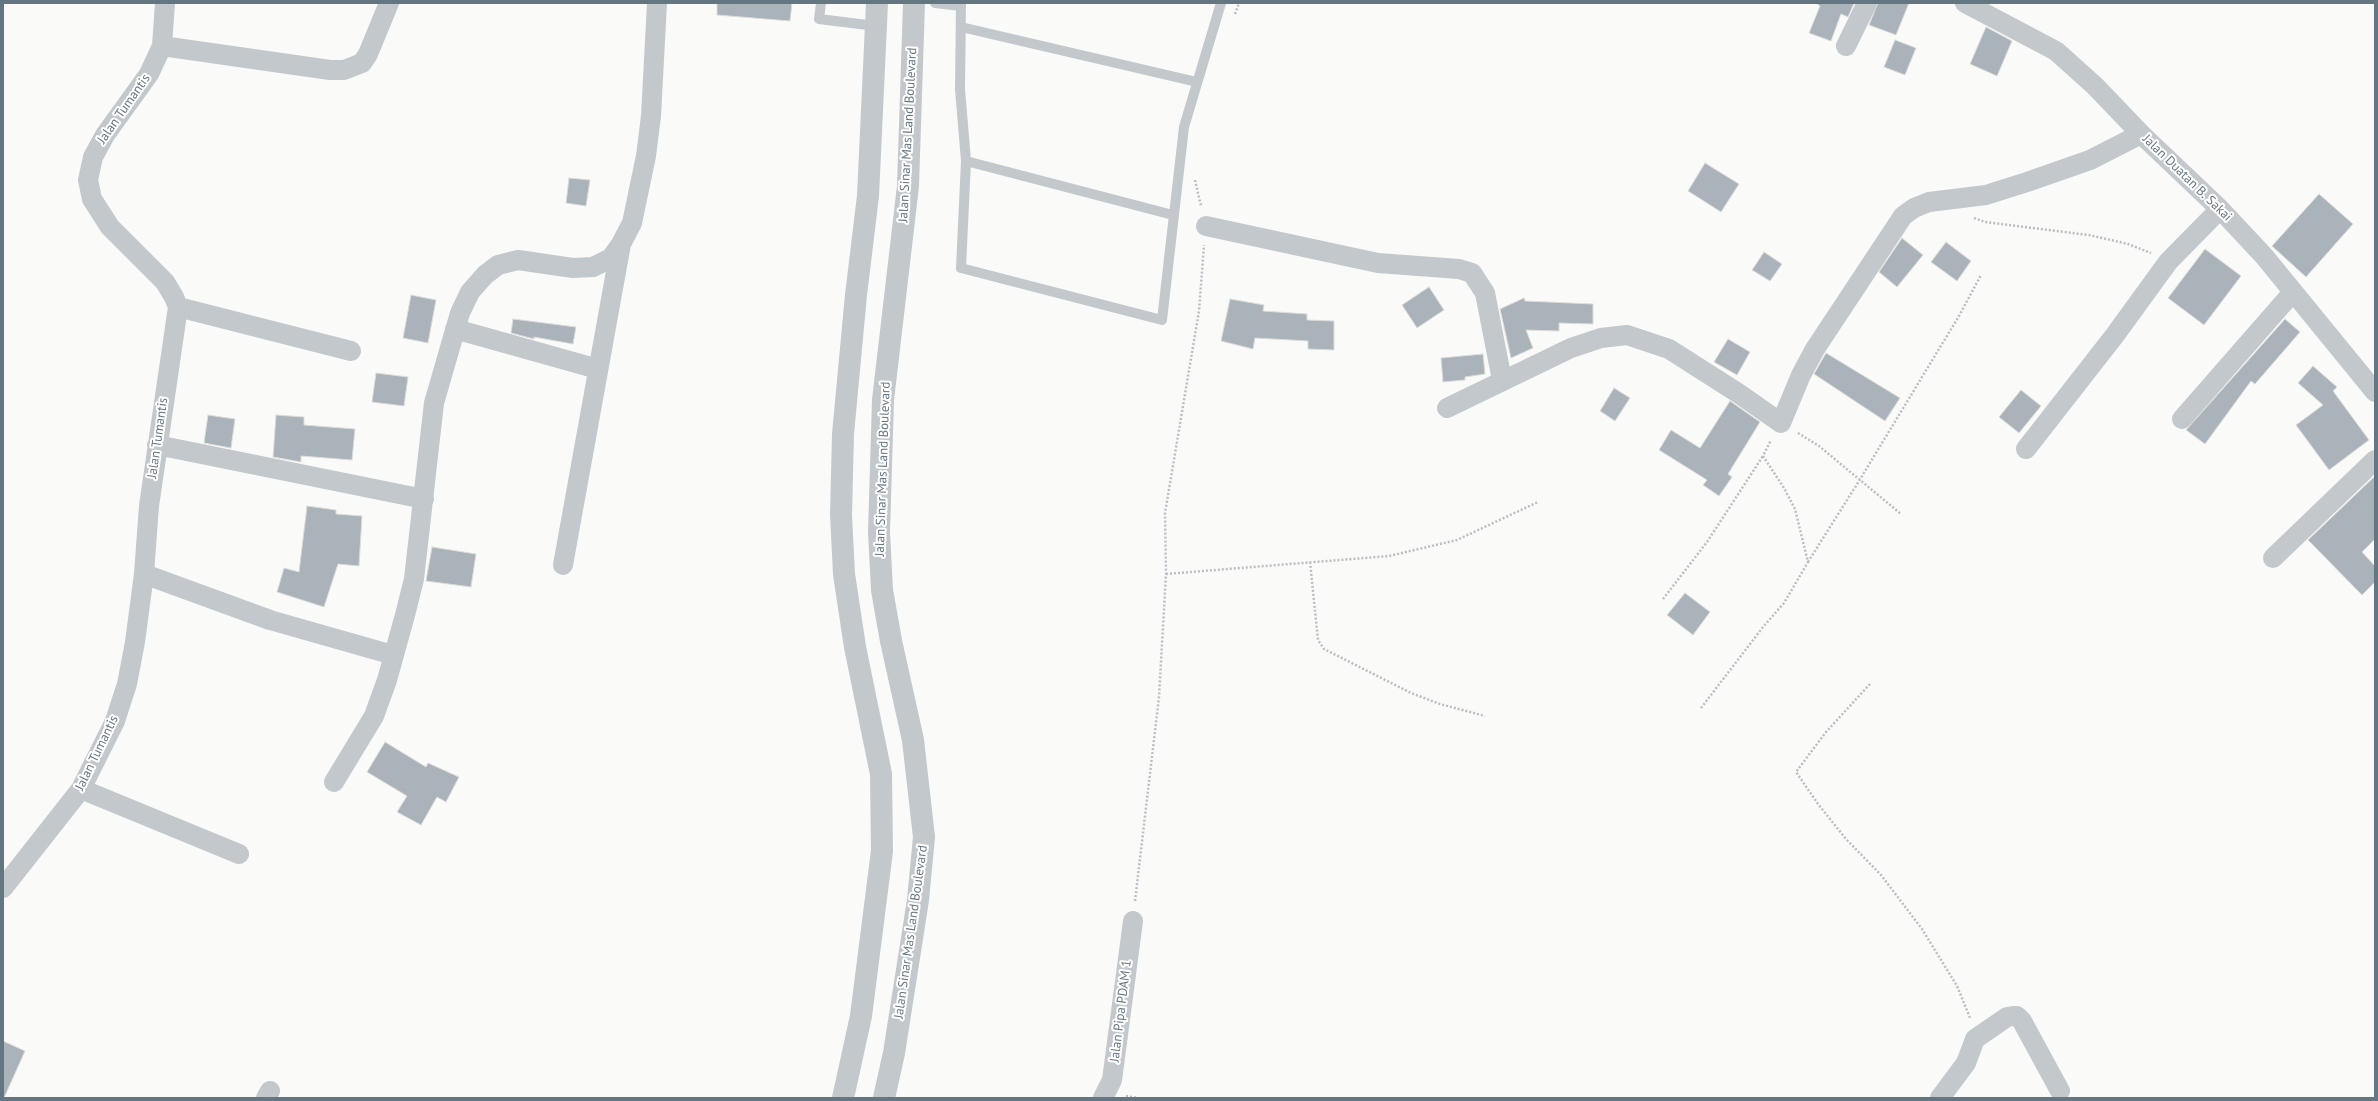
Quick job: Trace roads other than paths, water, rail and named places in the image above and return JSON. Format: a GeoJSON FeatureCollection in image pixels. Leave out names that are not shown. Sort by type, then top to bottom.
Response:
{"type":"FeatureCollection","features":[{"type":"Feature","properties":{"kind":"street","name":"Jalan Tumantis"},"geometry":{"type":"LineString","coordinates":[[3,888],[82,789],[115,721],[127,684],[144,574],[149,506],[157,445],[178,307],[165,282],[110,227],[92,199],[88,180],[92,157],[104,135],[149,74],[162,46],[164,3]]}},
{"type":"Feature","properties":{"kind":"street"},"geometry":{"type":"LineString","coordinates":[[162,46],[330,70],[344,70],[362,63],[368,54],[389,3]]}},
{"type":"Feature","properties":{"kind":"street"},"geometry":{"type":"LineString","coordinates":[[334,782],[374,716],[387,680],[414,579],[434,404],[454,329],[470,292],[485,275],[498,265],[518,260],[573,268],[593,267],[611,258],[622,244],[632,223],[646,156],[651,116],[657,3]]}},
{"type":"Feature","properties":{"kind":"street"},"geometry":{"type":"LineString","coordinates":[[843,1098],[861,1016],[882,851],[881,774],[855,647],[846,589],[841,514],[843,434],[856,295],[868,196],[877,3]]}},
{"type":"Feature","properties":{"kind":"street","name":"Jalan Sinar Mas Land Boulevard"},"geometry":{"type":"LineString","coordinates":[[884,1098],[894,1053],[918,900],[924,837],[913,740],[891,641],[882,590],[878,532],[883,400],[908,186],[914,3]]}},
{"type":"Feature","properties":{"kind":"street"},"geometry":{"type":"LineString","coordinates":[[1846,46],[1867,3]]}},
{"type":"Feature","properties":{"kind":"street","name":"Jalan Duatan B. Sakai"},"geometry":{"type":"LineString","coordinates":[[1965,3],[2056,51],[2095,86],[2141,134],[2220,209],[2264,256],[2375,392]]}},
{"type":"Feature","properties":{"kind":"street"},"geometry":{"type":"LineString","coordinates":[[1448,408],[1502,380],[1571,348],[1601,338],[1627,334],[1669,349],[1738,392],[1780,423],[1801,375],[1815,349],[1903,216],[1914,208],[1929,202],[1986,196],[2018,185],[2090,160],[2141,134]]}},
{"type":"Feature","properties":{"kind":"street"},"geometry":{"type":"LineString","coordinates":[[2026,449],[2115,335],[2168,262],[2220,209]]}},
{"type":"Feature","properties":{"kind":"street"},"geometry":{"type":"LineString","coordinates":[[1206,226],[1378,263],[1458,269],[1472,273],[1485,293],[1502,380]]}},
{"type":"Feature","properties":{"kind":"street"},"geometry":{"type":"LineString","coordinates":[[563,565],[622,244]]}},
{"type":"Feature","properties":{"kind":"street"},"geometry":{"type":"LineString","coordinates":[[2182,419],[2293,292]]}},
{"type":"Feature","properties":{"kind":"street"},"geometry":{"type":"LineString","coordinates":[[178,307],[351,351]]}},
{"type":"Feature","properties":{"kind":"street"},"geometry":{"type":"LineString","coordinates":[[454,329],[598,369]]}},
{"type":"Feature","properties":{"kind":"street"},"geometry":{"type":"LineString","coordinates":[[157,445],[424,499]]}},
{"type":"Feature","properties":{"kind":"street"},"geometry":{"type":"LineString","coordinates":[[2273,558],[2375,460]]}},
{"type":"Feature","properties":{"kind":"street"},"geometry":{"type":"LineString","coordinates":[[144,574],[270,620],[393,655]]}},
{"type":"Feature","properties":{"kind":"street"},"geometry":{"type":"LineString","coordinates":[[82,789],[239,854]]}},
{"type":"Feature","properties":{"kind":"street","name":"Jalan Pipa PDAM 1"},"geometry":{"type":"LineString","coordinates":[[1103,1098],[1112,1080],[1133,921]]}},
{"type":"Feature","properties":{"kind":"street"},"geometry":{"type":"LineString","coordinates":[[1940,1098],[1966,1063],[1975,1039],[2007,1017],[2017,1016],[2022,1021],[2060,1092]]}},
{"type":"Feature","properties":{"kind":"lane"},"geometry":{"type":"LineString","coordinates":[[821,3],[819,19],[876,26]]}},
{"type":"Feature","properties":{"kind":"lane"},"geometry":{"type":"LineString","coordinates":[[935,3],[961,5],[960,89],[966,162],[961,268],[1162,320],[1184,127],[1221,3]]}},
{"type":"Feature","properties":{"kind":"lane"},"geometry":{"type":"LineString","coordinates":[[961,27],[1197,82]]}},
{"type":"Feature","properties":{"kind":"lane"},"geometry":{"type":"LineString","coordinates":[[966,162],[1173,215]]}}]}
